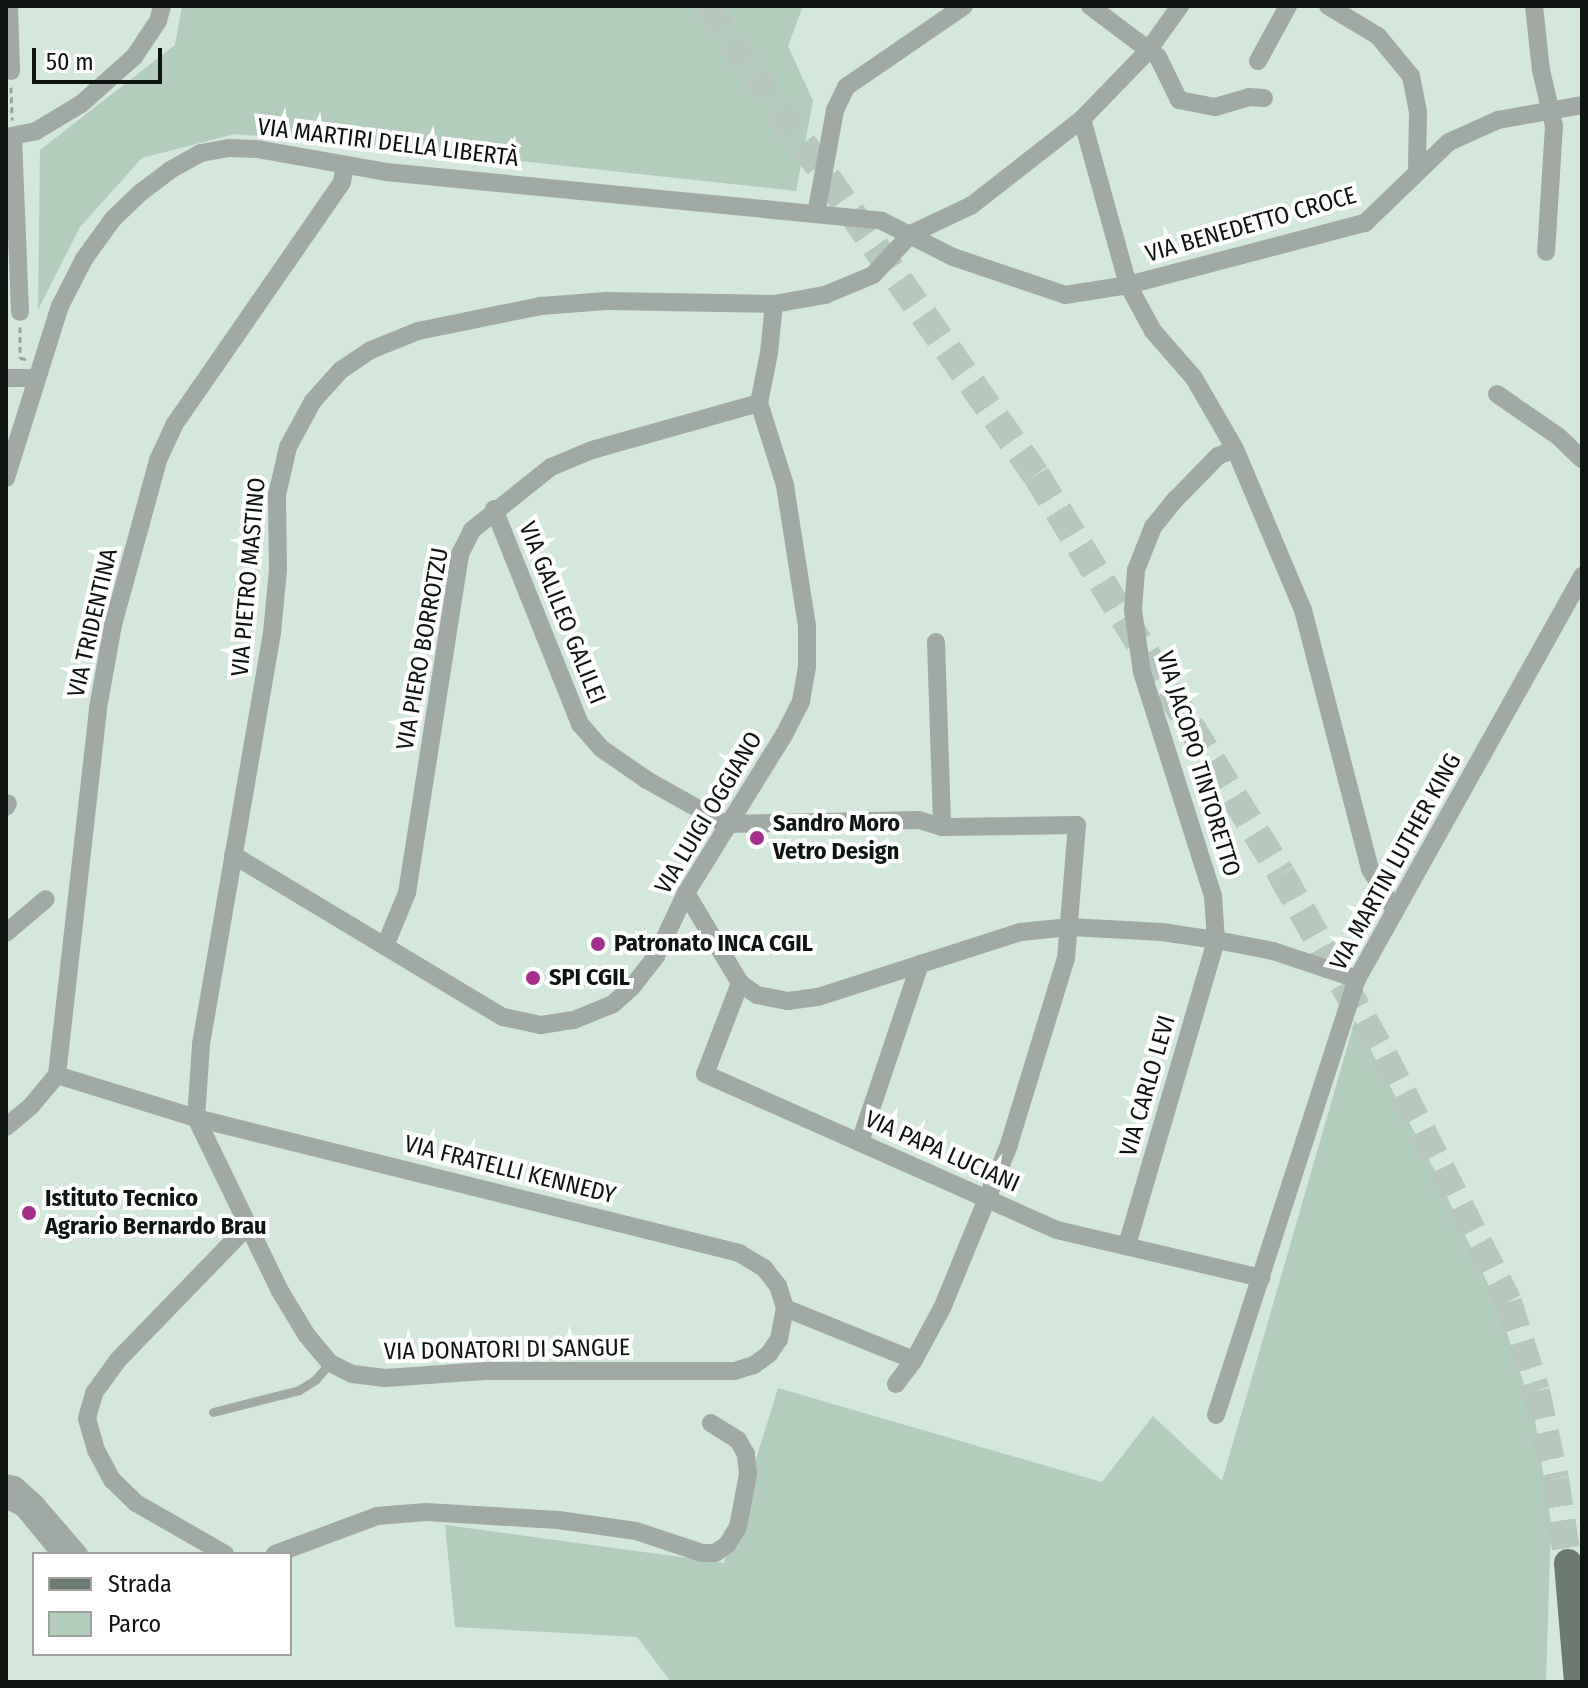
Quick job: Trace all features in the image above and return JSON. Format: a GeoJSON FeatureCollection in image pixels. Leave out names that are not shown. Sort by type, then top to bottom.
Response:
{"type":"FeatureCollection","features":[{"type":"Feature","properties":{"kind":"main road"},"geometry":{"type":"LineString","coordinates":[[1568,1563],[1575,1682]]}},
{"type":"Feature","properties":{"kind":"street"},"geometry":{"type":"LineString","coordinates":[[9,6],[11,71]]}},
{"type":"Feature","properties":{"kind":"street"},"geometry":{"type":"LineString","coordinates":[[20,312],[10,137],[36,131],[81,104],[134,57],[158,21],[162,6]]}},
{"type":"Feature","properties":{"kind":"street"},"geometry":{"type":"LineString","coordinates":[[816,214],[835,110],[846,87],[964,6]]}},
{"type":"Feature","properties":{"kind":"street"},"geometry":{"type":"LineString","coordinates":[[1090,6],[1147,52],[1158,57],[1179,100],[1189,105],[1215,107],[1249,97],[1264,98]]}},
{"type":"Feature","properties":{"kind":"street"},"geometry":{"type":"LineString","coordinates":[[911,234],[972,205],[1082,119],[1147,52],[1180,6]]}},
{"type":"Feature","properties":{"kind":"street"},"geometry":{"type":"LineString","coordinates":[[1258,61],[1288,6]]}},
{"type":"Feature","properties":{"kind":"street"},"geometry":{"type":"LineString","coordinates":[[1328,6],[1378,36],[1411,76],[1418,112],[1417,172]]}},
{"type":"Feature","properties":{"kind":"street"},"geometry":{"type":"LineString","coordinates":[[1534,6],[1554,126],[1546,252]]}},
{"type":"Feature","properties":{"kind":"street","name":"VIA BENEDETTO CROCE"},"geometry":{"type":"LineString","coordinates":[[911,234],[953,257],[1065,295],[1128,285],[1365,223],[1449,142],[1498,120],[1582,105]]}},
{"type":"Feature","properties":{"kind":"street"},"geometry":{"type":"LineString","coordinates":[[1082,119],[1128,285],[1153,331],[1194,378],[1235,449],[1303,610],[1370,869],[1395,911]]}},
{"type":"Feature","properties":{"kind":"street","name":"VIA MARTIRI DELLA LIBERTÀ"},"geometry":{"type":"LineString","coordinates":[[6,478],[60,306],[84,259],[113,219],[170,170],[201,153],[230,148],[257,149],[386,172],[882,221],[911,234]]}},
{"type":"Feature","properties":{"kind":"street","name":"VIA TRIDENTINA"},"geometry":{"type":"LineString","coordinates":[[57,1075],[98,708],[113,625],[158,460],[174,425],[342,182],[345,165]]}},
{"type":"Feature","properties":{"kind":"street","name":"VIA PIETRO MASTINO"},"geometry":{"type":"LineString","coordinates":[[196,1118],[201,1044],[272,633],[278,570],[277,495],[288,447],[313,401],[341,370],[371,350],[418,331],[541,306],[606,301],[774,304],[825,295],[873,275],[911,234]]}},
{"type":"Feature","properties":{"kind":"street","name":"VIA LUIGI OGGIANO"},"geometry":{"type":"LineString","coordinates":[[233,855],[503,1017],[541,1025],[574,1020],[613,1004],[632,987],[656,956],[686,893],[725,824],[784,735],[801,701],[807,667],[807,626],[785,485],[759,403],[774,304]]}},
{"type":"Feature","properties":{"kind":"street"},"geometry":{"type":"LineString","coordinates":[[6,378],[38,369]]}},
{"type":"Feature","properties":{"kind":"street"},"geometry":{"type":"LineString","coordinates":[[1497,394],[1559,437],[1582,459]]}},
{"type":"Feature","properties":{"kind":"street","name":"VIA PIERO BORROTZU"},"geometry":{"type":"LineString","coordinates":[[385,946],[407,893],[460,554],[472,530],[494,509],[551,467],[592,450],[759,403]]}},
{"type":"Feature","properties":{"kind":"street","name":"VIA JACOPO TINTORETTO"},"geometry":{"type":"LineString","coordinates":[[1216,940],[1213,896],[1142,672],[1133,610],[1136,570],[1153,527],[1218,456],[1235,449]]}},
{"type":"Feature","properties":{"kind":"street","name":"VIA GALILEO GALILEI"},"geometry":{"type":"LineString","coordinates":[[494,509],[580,724],[602,749],[647,780],[725,824]]}},
{"type":"Feature","properties":{"kind":"street","name":"VIA MARTIN LUTHER KING"},"geometry":{"type":"LineString","coordinates":[[1216,1415],[1357,979],[1582,576]]}},
{"type":"Feature","properties":{"kind":"street"},"geometry":{"type":"LineString","coordinates":[[936,642],[942,827]]}},
{"type":"Feature","properties":{"kind":"street"},"geometry":{"type":"LineString","coordinates":[[725,824],[919,820],[942,827],[1077,825],[1070,927],[1062,972],[989,1199],[942,1308],[914,1360],[896,1384]]}},
{"type":"Feature","properties":{"kind":"street"},"geometry":{"type":"LineString","coordinates":[[686,893],[740,983],[757,995],[788,1001],[818,997],[1021,932],[1070,927],[1162,932],[1216,940],[1273,951],[1357,979]]}},
{"type":"Feature","properties":{"kind":"street"},"geometry":{"type":"LineString","coordinates":[[6,933],[46,899]]}},
{"type":"Feature","properties":{"kind":"street","name":"VIA CARLO LEVI"},"geometry":{"type":"LineString","coordinates":[[1127,1245],[1216,940]]}},
{"type":"Feature","properties":{"kind":"street"},"geometry":{"type":"LineString","coordinates":[[860,1142],[920,964]]}},
{"type":"Feature","properties":{"kind":"street","name":"VIA PAPA LUCIANI"},"geometry":{"type":"LineString","coordinates":[[740,983],[705,1074],[1057,1230],[1261,1278]]}},
{"type":"Feature","properties":{"kind":"street"},"geometry":{"type":"LineString","coordinates":[[6,1127],[31,1106],[57,1075]]}},
{"type":"Feature","properties":{"kind":"street","name":"VIA FRATELLI KENNEDY"},"geometry":{"type":"LineString","coordinates":[[57,1075],[196,1118],[739,1253],[764,1268],[778,1286],[785,1308]]}},
{"type":"Feature","properties":{"kind":"street"},"geometry":{"type":"LineString","coordinates":[[196,1118],[299,1323],[330,1363]]}},
{"type":"Feature","properties":{"kind":"street"},"geometry":{"type":"LineString","coordinates":[[222,1552],[136,1503],[112,1480],[96,1450],[87,1418],[94,1393],[117,1361],[249,1225]]}},
{"type":"Feature","properties":{"kind":"street"},"geometry":{"type":"LineString","coordinates":[[785,1308],[914,1360]]}},
{"type":"Feature","properties":{"kind":"street","name":"VIA DONATORI DI SANGUE"},"geometry":{"type":"LineString","coordinates":[[330,1363],[352,1374],[385,1378],[485,1371],[734,1371],[754,1365],[769,1354],[779,1339],[785,1308]]}},
{"type":"Feature","properties":{"kind":"street"},"geometry":{"type":"LineString","coordinates":[[280,1552],[377,1516],[426,1512],[558,1520],[636,1531],[702,1553],[715,1553],[727,1545],[738,1527],[748,1474],[746,1454],[738,1440],[711,1423]]}},
{"type":"Feature","properties":{"kind":"street"},"geometry":{"type":"LineString","coordinates":[[6,1483],[15,1485],[36,1504],[77,1552]]}},
{"type":"Feature","properties":{"kind":"street"},"geometry":{"type":"LineString","coordinates":[[6,1499],[23,1508],[59,1552]]}},
{"type":"Feature","properties":{"kind":"lane"},"geometry":{"type":"LineString","coordinates":[[213,1412],[299,1390],[330,1363]]}},
{"type":"Feature","properties":{"kind":"path"},"geometry":{"type":"LineString","coordinates":[[10,137],[11,71]]}},
{"type":"Feature","properties":{"kind":"path"},"geometry":{"type":"LineString","coordinates":[[20,312],[20,358],[38,369]]}},
{"type":"Feature","properties":{"kind":"green space"},"geometry":{"type":"Polygon","coordinates":[[[182,6],[803,6],[788,46],[813,101],[796,191],[364,144],[235,134],[142,158],[80,227],[38,310],[40,150],[175,45],[182,6]]]}},
{"type":"Feature","properties":{"kind":"green space"},"geometry":{"type":"Polygon","coordinates":[[[1355,1020],[1434,1169],[1497,1303],[1534,1414],[1551,1523],[1546,1682],[671,1682],[637,1637],[455,1627],[445,1525],[724,1563],[778,1388],[1102,1482],[1153,1416],[1222,1481],[1355,1020]]]}},
{"type":"Feature","properties":{"kind":"tunnel"},"geometry":{"type":"LineString","coordinates":[[706,6],[1036,475],[1281,874],[1384,1056],[1508,1302],[1536,1391],[1555,1479],[1568,1563]]}},
{"type":"Feature","properties":{"kind":"place","name":"Sandro Moro Vetro Design"},"geometry":{"type":"Point","coordinates":[757,838]}},
{"type":"Feature","properties":{"kind":"place","name":"Patronato INCA CGIL"},"geometry":{"type":"Point","coordinates":[598,944]}},
{"type":"Feature","properties":{"kind":"place","name":"SPI CGIL"},"geometry":{"type":"Point","coordinates":[533,978]}},
{"type":"Feature","properties":{"kind":"place","name":"Istituto Tecnico Agrario Bernardo Brau"},"geometry":{"type":"Point","coordinates":[29,1213]}}]}
